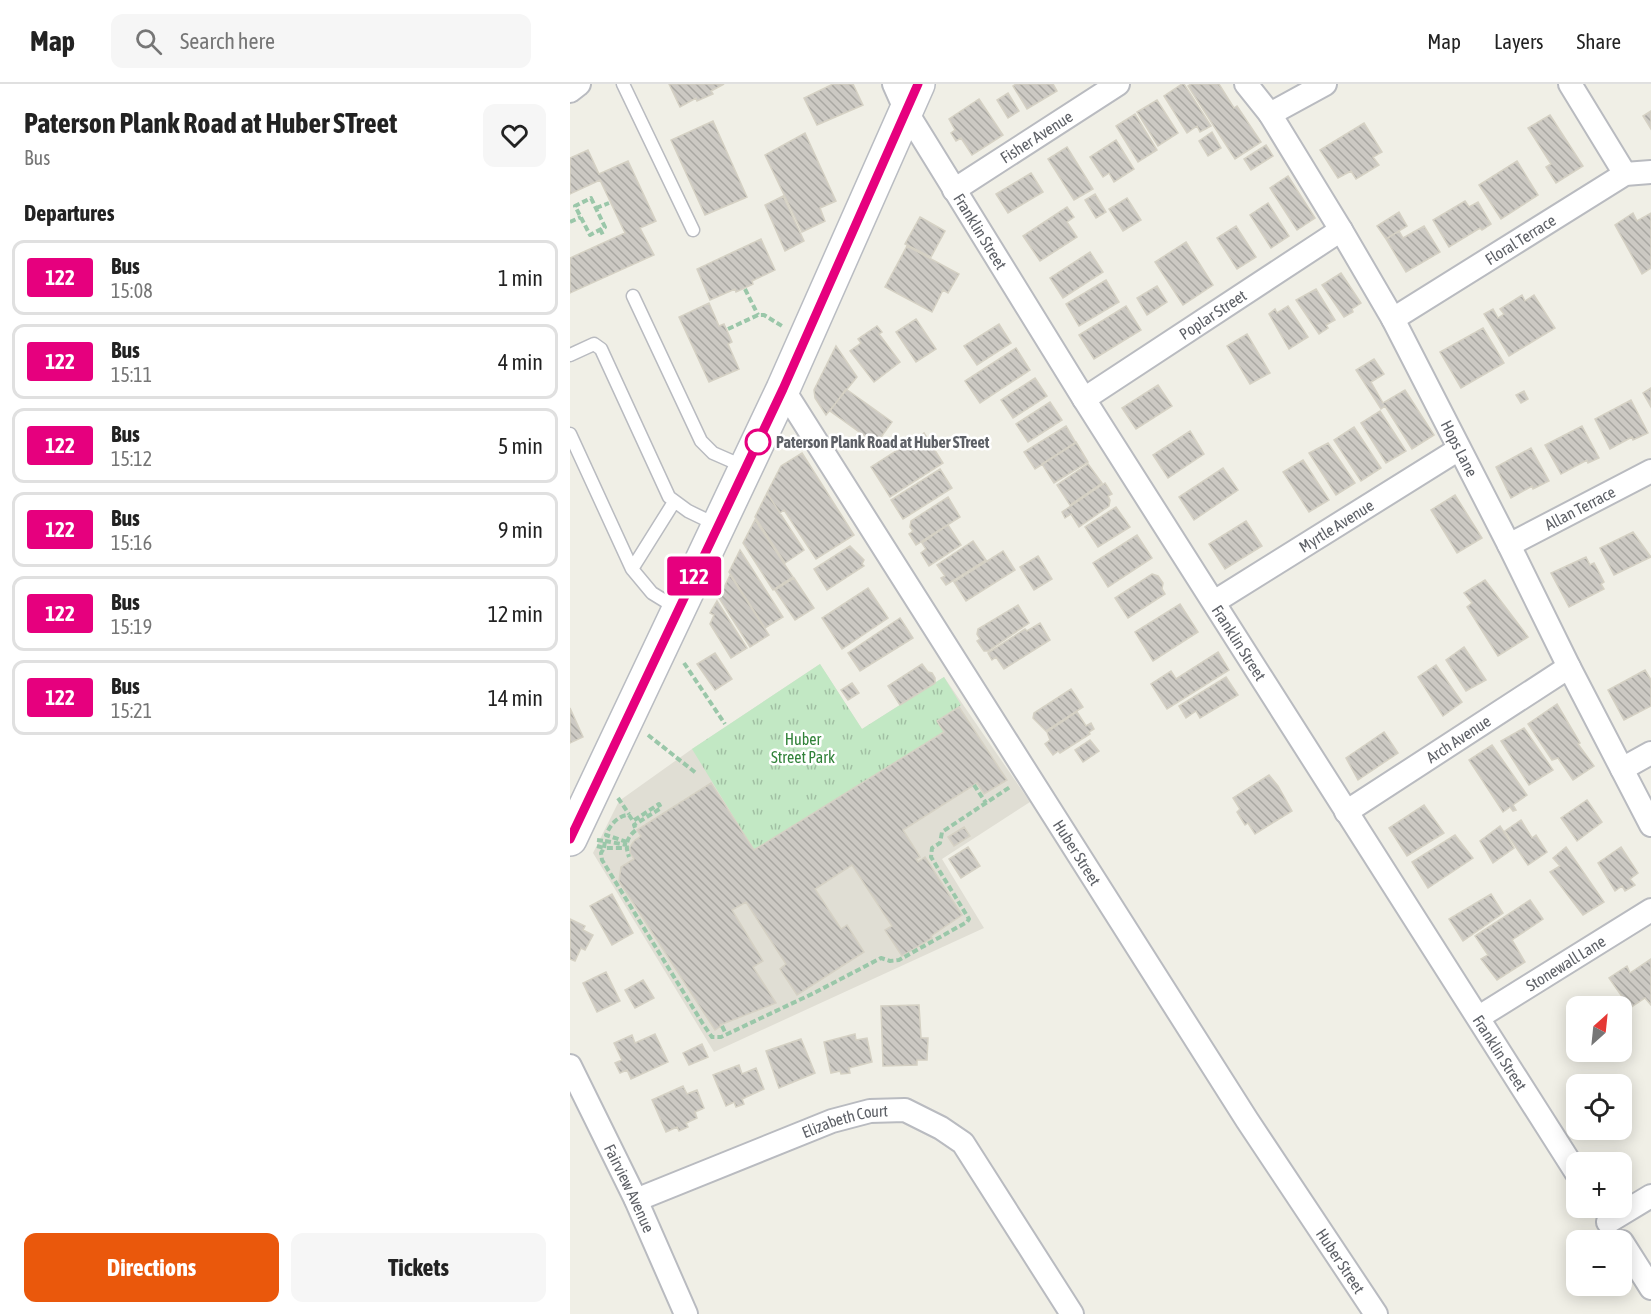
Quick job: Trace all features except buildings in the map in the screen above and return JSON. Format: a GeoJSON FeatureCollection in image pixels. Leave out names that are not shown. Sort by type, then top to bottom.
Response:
{"type":"FeatureCollection","features":[{"type":"Feature","properties":{"kind":"street"},"geometry":{"type":"LineString","coordinates":[[570,91],[579,84]]}},
{"type":"Feature","properties":{"kind":"street","name":"Fisher Avenue"},"geometry":{"type":"LineString","coordinates":[[954,190],[1118,84]]}},
{"type":"Feature","properties":{"kind":"street","name":"Hops Lane"},"geometry":{"type":"LineString","coordinates":[[1246,84],[1270,114],[1393,318],[1651,825]]}},
{"type":"Feature","properties":{"kind":"street"},"geometry":{"type":"LineString","coordinates":[[1270,114],[1325,84]]}},
{"type":"Feature","properties":{"kind":"street"},"geometry":{"type":"LineString","coordinates":[[1570,84],[1625,174]]}},
{"type":"Feature","properties":{"kind":"street"},"geometry":{"type":"LineString","coordinates":[[570,839],[783,389],[906,93]]}},
{"type":"Feature","properties":{"kind":"street","name":"Franklin Street"},"geometry":{"type":"LineString","coordinates":[[906,93],[954,190],[1084,399],[1566,1156]]}},
{"type":"Feature","properties":{"kind":"street","name":"Floral Terrace"},"geometry":{"type":"LineString","coordinates":[[1393,318],[1625,174],[1651,172]]}},
{"type":"Feature","properties":{"kind":"street","name":"Poplar Street"},"geometry":{"type":"LineString","coordinates":[[1084,399],[1341,230]]}},
{"type":"Feature","properties":{"kind":"street","name":"Huber Street"},"geometry":{"type":"LineString","coordinates":[[783,389],[1247,1120],[1376,1314]]}},
{"type":"Feature","properties":{"kind":"street","name":"Myrtle Avenue"},"geometry":{"type":"LineString","coordinates":[[1214,603],[1460,448]]}},
{"type":"Feature","properties":{"kind":"street","name":"Allan Terrace"},"geometry":{"type":"LineString","coordinates":[[1509,545],[1651,471]]}},
{"type":"Feature","properties":{"kind":"street","name":"Arch Avenue"},"geometry":{"type":"LineString","coordinates":[[1346,812],[1569,667]]}},
{"type":"Feature","properties":{"kind":"street"},"geometry":{"type":"LineString","coordinates":[[1622,769],[1651,753]]}},
{"type":"Feature","properties":{"kind":"street","name":"Stonewall Lane"},"geometry":{"type":"LineString","coordinates":[[1479,1017],[1651,910]]}},
{"type":"Feature","properties":{"kind":"street","name":"Fairview Avenue"},"geometry":{"type":"LineString","coordinates":[[570,1066],[636,1200],[686,1314]]}},
{"type":"Feature","properties":{"kind":"street","name":"Elizabeth Court"},"geometry":{"type":"LineString","coordinates":[[636,1200],[832,1121],[870,1112],[905,1110],[941,1128],[963,1143],[1072,1314]]}},
{"type":"Feature","properties":{"kind":"street"},"geometry":{"type":"LineString","coordinates":[[1651,1196],[1612,1228],[1651,1288]]}},
{"type":"Feature","properties":{"kind":"lane"},"geometry":{"type":"LineString","coordinates":[[623,84],[693,230]]}},
{"type":"Feature","properties":{"kind":"lane"},"geometry":{"type":"LineString","coordinates":[[633,296],[701,441],[713,453],[746,468]]}},
{"type":"Feature","properties":{"kind":"lane"},"geometry":{"type":"LineString","coordinates":[[570,355],[594,344],[601,349],[669,497],[674,502],[718,525]]}},
{"type":"Feature","properties":{"kind":"lane"},"geometry":{"type":"LineString","coordinates":[[570,435],[632,569],[652,593],[679,609]]}},
{"type":"Feature","properties":{"kind":"lane"},"geometry":{"type":"LineString","coordinates":[[632,569],[674,502]]}},
{"type":"Feature","properties":{"kind":"path"},"geometry":{"type":"LineString","coordinates":[[591,198],[605,226],[590,234],[581,217],[575,206],[591,198]]}},
{"type":"Feature","properties":{"kind":"path"},"geometry":{"type":"LineString","coordinates":[[596,208],[609,203]]}},
{"type":"Feature","properties":{"kind":"path"},"geometry":{"type":"LineString","coordinates":[[570,222],[581,217]]}},
{"type":"Feature","properties":{"kind":"path"},"geometry":{"type":"LineString","coordinates":[[600,229],[603,235]]}},
{"type":"Feature","properties":{"kind":"path"},"geometry":{"type":"LineString","coordinates":[[745,289],[758,315]]}},
{"type":"Feature","properties":{"kind":"path"},"geometry":{"type":"LineString","coordinates":[[728,329],[758,315],[764,315],[782,326]]}},
{"type":"Feature","properties":{"kind":"path"},"geometry":{"type":"LineString","coordinates":[[681,664],[682,660],[725,724]]}},
{"type":"Feature","properties":{"kind":"path"},"geometry":{"type":"LineString","coordinates":[[652,725],[648,735],[696,772]]}},
{"type":"Feature","properties":{"kind":"path"},"geometry":{"type":"LineString","coordinates":[[974,785],[986,803]]}},
{"type":"Feature","properties":{"kind":"path"},"geometry":{"type":"LineString","coordinates":[[629,815],[616,820],[606,835],[601,853],[602,860],[712,1037],[721,1037],[881,958],[890,961],[899,960],[968,922],[969,919],[929,858],[932,848],[940,843],[942,832],[1013,785]]}},
{"type":"Feature","properties":{"kind":"path"},"geometry":{"type":"LineString","coordinates":[[618,796],[633,821],[659,804],[661,808],[634,825],[636,830],[631,834],[627,845],[629,857]]}},
{"type":"Feature","properties":{"kind":"path"},"geometry":{"type":"LineString","coordinates":[[606,835],[627,845]]}},
{"type":"Feature","properties":{"kind":"path"},"geometry":{"type":"LineString","coordinates":[[605,841],[627,845]]}},
{"type":"Feature","properties":{"kind":"path"},"geometry":{"type":"LineString","coordinates":[[604,848],[627,845]]}},
{"type":"Feature","properties":{"kind":"path"},"geometry":{"type":"LineString","coordinates":[[690,1003],[695,1000]]}},
{"type":"Feature","properties":{"kind":"path"},"geometry":{"type":"LineString","coordinates":[[722,1026],[726,1034]]}},
{"type":"Feature","properties":{"kind":"shaded area"},"geometry":{"type":"Polygon","coordinates":[[[820,664],[862,729],[944,677],[1030,802],[942,859],[984,928],[714,1052],[593,853],[619,801],[692,749],[820,664]]]}},
{"type":"Feature","properties":{"kind":"green space","name":"Huber Street Park"},"geometry":{"type":"Polygon","coordinates":[[[820,664],[862,729],[944,677],[961,705],[937,721],[944,732],[754,850],[692,749],[820,664]]]}},
{"type":"Feature","properties":{"kind":"bus line","name":"122"},"geometry":{"type":"LineString","coordinates":[[570,839],[783,389],[918,84]]}},
{"type":"Feature","properties":{"kind":"place","name":"Paterson Plank Road at Huber STreet"},"geometry":{"type":"Point","coordinates":[758,442]}}]}
